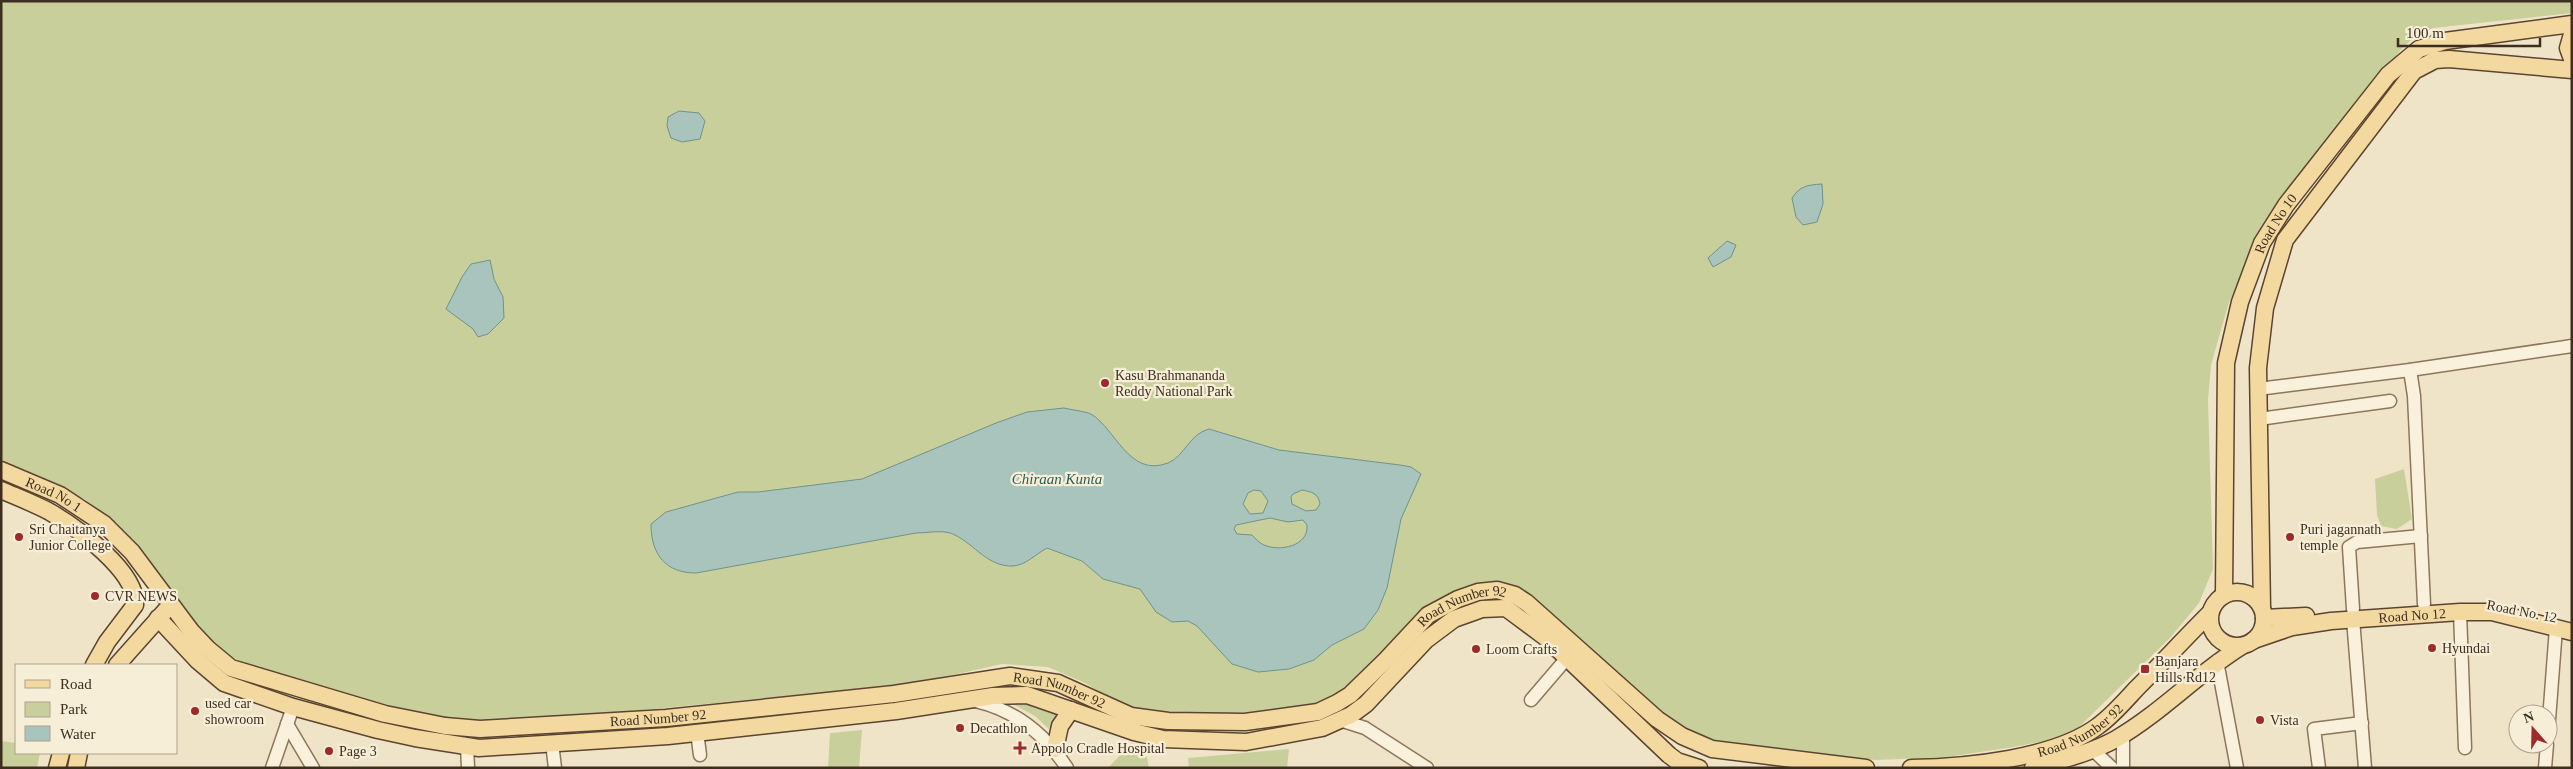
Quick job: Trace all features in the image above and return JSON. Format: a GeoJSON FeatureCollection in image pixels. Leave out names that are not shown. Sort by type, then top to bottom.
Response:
{"type":"FeatureCollection","features":[{"type":"Feature","properties":{"kind":"main road","name":"Road No 10"},"geometry":{"type":"LineString","coordinates":[[2224,595],[2226,363],[2240,302],[2262,243],[2286,205],[2388,75],[2419,49],[2430,44],[2572,24]]}},
{"type":"Feature","properties":{"kind":"main road"},"geometry":{"type":"LineString","coordinates":[[2572,34],[2568,48],[2572,59]]}},
{"type":"Feature","properties":{"kind":"main road"},"geometry":{"type":"LineString","coordinates":[[2430,44],[2435,60]]}},
{"type":"Feature","properties":{"kind":"main road","name":"Road No 10"},"geometry":{"type":"LineString","coordinates":[[2263,613],[2258,368],[2266,308],[2285,240],[2414,71],[2435,60],[2449,59],[2572,70]]}},
{"type":"Feature","properties":{"kind":"main road","name":"Road No 1"},"geometry":{"type":"LineString","coordinates":[[1,470],[60,495],[104,524],[132,552],[177,613]]}},
{"type":"Feature","properties":{"kind":"main road","name":"Road No 1"},"geometry":{"type":"LineString","coordinates":[[1,490],[50,512],[90,539],[130,584],[135,605],[107,642],[95,664]]}},
{"type":"Feature","properties":{"kind":"main road","name":"Road Number 92"},"geometry":{"type":"LineString","coordinates":[[177,613],[208,649],[231,668],[345,703],[418,721],[480,729],[670,718],[894,694],[1010,676],[1058,683],[1131,716],[1168,721],[1245,722],[1318,712],[1350,694],[1428,615],[1458,599],[1478,592],[1497,590],[1514,595],[1526,602],[1657,718],[1682,736],[1712,749],[1822,765],[1866,768]]}},
{"type":"Feature","properties":{"kind":"main road"},"geometry":{"type":"LineString","coordinates":[[2232,592],[2250,595],[2263,613],[2262,630],[2248,643],[2224,643],[2217,638],[2212,630],[2210,613],[2213,606],[2224,595],[2232,592]]}},
{"type":"Feature","properties":{"kind":"main road","name":"Road No. 12"},"geometry":{"type":"LineString","coordinates":[[2263,613],[2272,616],[2298,617],[2353,614],[2424,604],[2496,604],[2572,622]]}},
{"type":"Feature","properties":{"kind":"main road","name":"Road Number 92"},"geometry":{"type":"LineString","coordinates":[[162,622],[198,661],[224,683],[293,707],[415,738],[480,748],[673,735],[896,711],[992,696],[1027,696],[1134,732],[1163,739],[1246,742],[1322,728],[1340,720],[1366,704],[1426,640],[1454,619],[1482,609],[1506,608],[1545,637],[1669,755],[1689,766]]}},
{"type":"Feature","properties":{"kind":"main road","name":"Road No 12"},"geometry":{"type":"LineString","coordinates":[[2248,643],[2292,628],[2353,614],[2492,612],[2564,630]]}},
{"type":"Feature","properties":{"kind":"main road"},"geometry":{"type":"LineString","coordinates":[[118,664],[162,622],[177,613]]}},
{"type":"Feature","properties":{"kind":"main road","name":"Road Number 92"},"geometry":{"type":"LineString","coordinates":[[1911,768],[2006,763],[2075,740],[2099,726],[2210,613]]}},
{"type":"Feature","properties":{"kind":"main road","name":"Road Number 92"},"geometry":{"type":"LineString","coordinates":[[2033,768],[2092,749],[2123,734],[2217,661],[2248,643]]}},
{"type":"Feature","properties":{"kind":"main road"},"geometry":{"type":"LineString","coordinates":[[1055,749],[1060,726],[1071,710]]}},
{"type":"Feature","properties":{"kind":"main road"},"geometry":{"type":"LineString","coordinates":[[670,718],[673,735]]}},
{"type":"Feature","properties":{"kind":"main road"},"geometry":{"type":"LineString","coordinates":[[57,768],[61,754]]}},
{"type":"Feature","properties":{"kind":"main road"},"geometry":{"type":"LineString","coordinates":[[76,768],[79,754]]}},
{"type":"Feature","properties":{"kind":"street"},"geometry":{"type":"LineString","coordinates":[[2258,389],[2410,370],[2572,346]]}},
{"type":"Feature","properties":{"kind":"street"},"geometry":{"type":"LineString","coordinates":[[2410,370],[2414,396],[2424,604]]}},
{"type":"Feature","properties":{"kind":"street"},"geometry":{"type":"LineString","coordinates":[[2259,419],[2390,401]]}},
{"type":"Feature","properties":{"kind":"street"},"geometry":{"type":"LineString","coordinates":[[2365,768],[2349,547],[2357,542],[2421,536]]}},
{"type":"Feature","properties":{"kind":"street"},"geometry":{"type":"LineString","coordinates":[[2460,612],[2465,748]]}},
{"type":"Feature","properties":{"kind":"street"},"geometry":{"type":"LineString","coordinates":[[2553,704],[2564,630]]}},
{"type":"Feature","properties":{"kind":"street"},"geometry":{"type":"LineString","coordinates":[[1531,700],[1567,658]]}},
{"type":"Feature","properties":{"kind":"street"},"geometry":{"type":"LineString","coordinates":[[2217,661],[2237,768]]}},
{"type":"Feature","properties":{"kind":"street"},"geometry":{"type":"LineString","coordinates":[[970,699],[993,705],[1034,728],[1055,749],[1067,768]]}},
{"type":"Feature","properties":{"kind":"street"},"geometry":{"type":"LineString","coordinates":[[1365,728],[1366,704]]}},
{"type":"Feature","properties":{"kind":"street"},"geometry":{"type":"LineString","coordinates":[[272,768],[293,707]]}},
{"type":"Feature","properties":{"kind":"street"},"geometry":{"type":"LineString","coordinates":[[1340,720],[1365,728],[1427,768]]}},
{"type":"Feature","properties":{"kind":"street"},"geometry":{"type":"LineString","coordinates":[[2318,768],[2314,729],[2362,723]]}},
{"type":"Feature","properties":{"kind":"street"},"geometry":{"type":"LineString","coordinates":[[287,724],[313,768]]}},
{"type":"Feature","properties":{"kind":"street"},"geometry":{"type":"LineString","coordinates":[[697,732],[700,755]]}},
{"type":"Feature","properties":{"kind":"street"},"geometry":{"type":"LineString","coordinates":[[2123,734],[2124,768]]}},
{"type":"Feature","properties":{"kind":"street"},"geometry":{"type":"LineString","coordinates":[[552,743],[555,768]]}},
{"type":"Feature","properties":{"kind":"street"},"geometry":{"type":"LineString","coordinates":[[467,746],[468,768]]}},
{"type":"Feature","properties":{"kind":"street"},"geometry":{"type":"LineString","coordinates":[[2092,749],[2112,768]]}},
{"type":"Feature","properties":{"kind":"street"},"geometry":{"type":"LineString","coordinates":[[2545,768],[2546,754]]}},
{"type":"Feature","properties":{"kind":"green space","name":"Kasu Brahmananda Reddy National Park"},"geometry":{"type":"Polygon","coordinates":[[[1,1],[2572,1],[2572,13],[2433,28],[2417,35],[2403,47],[2263,233],[2229,302],[2211,365],[2208,400],[2213,569],[2199,603],[2170,638],[2077,729],[2050,740],[2014,747],[1947,757],[1876,760],[1712,743],[1667,718],[1521,591],[1503,582],[1481,582],[1455,591],[1427,605],[1350,686],[1327,700],[1303,708],[1211,715],[1170,714],[1126,707],[1085,683],[1048,667],[1002,664],[926,681],[838,691],[644,710],[454,723],[262,672],[216,649],[199,631],[121,530],[85,499],[1,461],[1,1]]]}},
{"type":"Feature","properties":{"kind":"green space"},"geometry":{"type":"Polygon","coordinates":[[[2404,469],[2412,519],[2397,529],[2381,526],[2377,515],[2375,479],[2404,469]]]}},
{"type":"Feature","properties":{"kind":"green space"},"geometry":{"type":"Polygon","coordinates":[[[1005,700],[1022,701],[1061,713],[1052,732],[1035,716],[1005,700]]]}},
{"type":"Feature","properties":{"kind":"green space"},"geometry":{"type":"Polygon","coordinates":[[[862,730],[859,768],[828,768],[830,733],[862,730]]]}},
{"type":"Feature","properties":{"kind":"green space"},"geometry":{"type":"Polygon","coordinates":[[[1,741],[15,743],[15,754],[40,754],[37,768],[1,768],[1,741]]]}},
{"type":"Feature","properties":{"kind":"green space"},"geometry":{"type":"Polygon","coordinates":[[[1289,749],[1287,768],[1189,768],[1188,758],[1289,749]]]}},
{"type":"Feature","properties":{"kind":"green space"},"geometry":{"type":"Polygon","coordinates":[[[1124,751],[1147,757],[1149,768],[1108,768],[1124,751]]]}},
{"type":"Feature","properties":{"kind":"water"},"geometry":{"type":"Polygon","coordinates":[[[679,111],[699,113],[705,121],[700,139],[682,142],[671,138],[667,126],[668,117],[679,111]]]}},
{"type":"Feature","properties":{"kind":"water"},"geometry":{"type":"Polygon","coordinates":[[[1822,184],[1823,204],[1817,222],[1803,225],[1796,217],[1792,198],[1804,187],[1822,184]]]}},
{"type":"Feature","properties":{"kind":"water"},"geometry":{"type":"Polygon","coordinates":[[[1727,241],[1736,245],[1731,257],[1713,267],[1708,258],[1727,241]]]}},
{"type":"Feature","properties":{"kind":"water"},"geometry":{"type":"Polygon","coordinates":[[[490,260],[494,279],[503,297],[504,318],[488,334],[478,337],[473,329],[446,309],[462,277],[471,264],[490,260]]]}},
{"type":"Feature","properties":{"kind":"water","name":"Chiraan Kunta"},"geometry":{"type":"Polygon","coordinates":[[[1064,408],[1091,414],[1100,421],[1133,458],[1143,464],[1155,466],[1174,460],[1197,435],[1209,429],[1279,450],[1411,467],[1421,474],[1401,519],[1387,588],[1378,610],[1364,629],[1332,645],[1314,660],[1289,669],[1258,672],[1232,664],[1197,626],[1188,621],[1172,622],[1156,612],[1140,589],[1103,579],[1082,561],[1047,548],[1022,564],[1004,565],[989,559],[951,533],[916,533],[696,573],[676,570],[669,566],[657,553],[654,545],[651,524],[666,512],[738,492],[758,492],[862,479],[1027,412],[1064,408]],[[1254,490],[1248,493],[1243,504],[1250,514],[1263,513],[1268,501],[1261,491],[1254,490]],[[1302,490],[1293,494],[1291,497],[1292,504],[1306,511],[1316,510],[1320,504],[1318,497],[1312,492],[1302,490]],[[1270,518],[1236,525],[1234,529],[1237,534],[1252,535],[1262,544],[1278,548],[1292,546],[1298,542],[1303,538],[1307,525],[1303,520],[1288,522],[1270,518]]]}},
{"type":"Feature","properties":{"kind":"place","name":"Kasu Brahmananda Reddy National Park"},"geometry":{"type":"Point","coordinates":[1105,383]}},
{"type":"Feature","properties":{"kind":"place","name":"Sri Chaitanya Junior College"},"geometry":{"type":"Point","coordinates":[19,537]}},
{"type":"Feature","properties":{"kind":"place","name":"Puri jagannath temple"},"geometry":{"type":"Point","coordinates":[2290,537]}},
{"type":"Feature","properties":{"kind":"place","name":"CVR NEWS"},"geometry":{"type":"Point","coordinates":[95,596]}},
{"type":"Feature","properties":{"kind":"place","name":"Hyundai"},"geometry":{"type":"Point","coordinates":[2432,648]}},
{"type":"Feature","properties":{"kind":"place","name":"Loom Crafts"},"geometry":{"type":"Point","coordinates":[1476,649]}},
{"type":"Feature","properties":{"kind":"place","name":"Banjara Hills Rd12"},"geometry":{"type":"Point","coordinates":[2145,669]}},
{"type":"Feature","properties":{"kind":"place","name":"used car showroom"},"geometry":{"type":"Point","coordinates":[195,711]}},
{"type":"Feature","properties":{"kind":"place","name":"Vista"},"geometry":{"type":"Point","coordinates":[2260,720]}},
{"type":"Feature","properties":{"kind":"place","name":"Decathlon"},"geometry":{"type":"Point","coordinates":[960,728]}},
{"type":"Feature","properties":{"kind":"place","name":"Appolo Cradle Hospital"},"geometry":{"type":"Point","coordinates":[1020,748]}},
{"type":"Feature","properties":{"kind":"place","name":"Page 3"},"geometry":{"type":"Point","coordinates":[329,751]}}]}
